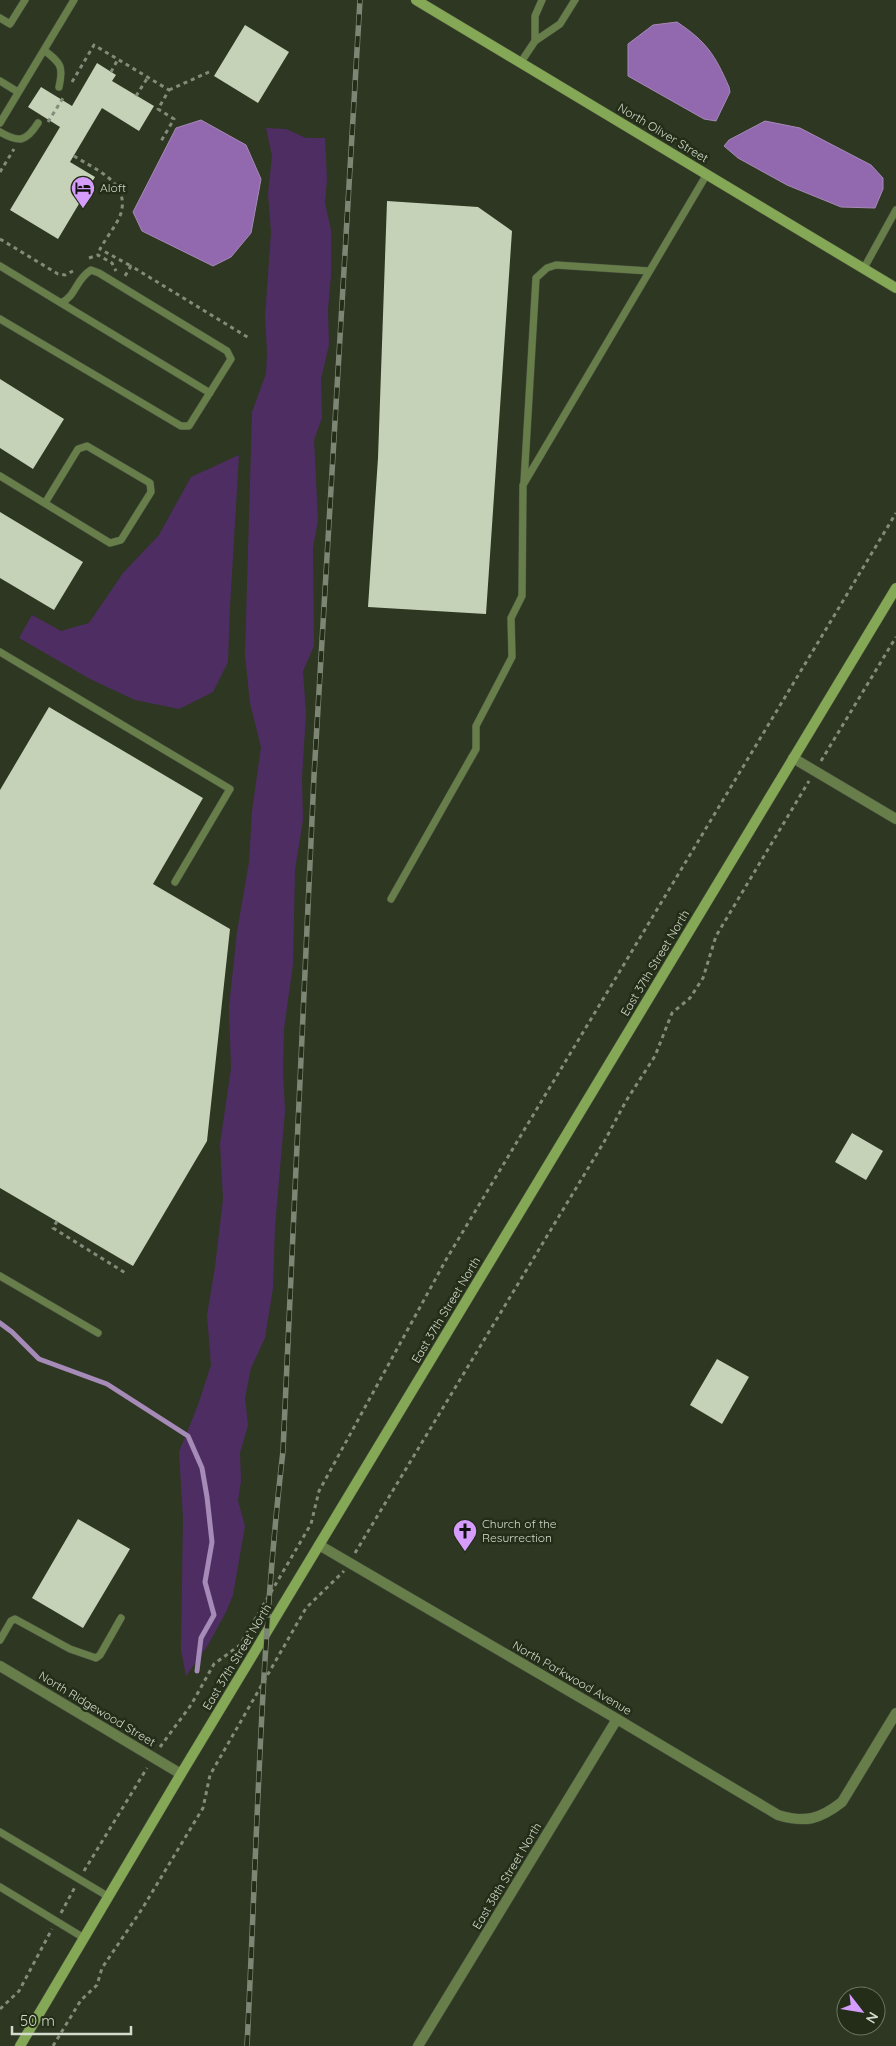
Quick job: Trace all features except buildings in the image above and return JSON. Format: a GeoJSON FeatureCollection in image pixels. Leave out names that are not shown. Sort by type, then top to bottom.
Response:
{"type":"FeatureCollection","features":[{"type":"Feature","properties":{"kind":"main road","name":"North Oliver Street"},"geometry":{"type":"LineString","coordinates":[[416,0],[896,288]]}},
{"type":"Feature","properties":{"kind":"main road","name":"East 37th Street North"},"geometry":{"type":"LineString","coordinates":[[20,2046],[181,1774],[896,588]]}},
{"type":"Feature","properties":{"kind":"street"},"geometry":{"type":"LineString","coordinates":[[793,758],[896,819]]}},
{"type":"Feature","properties":{"kind":"street","name":"North Parkwood Avenue"},"geometry":{"type":"LineString","coordinates":[[319,1545],[778,1815],[794,1820],[816,1818],[829,1812],[842,1802],[896,1713]]}},
{"type":"Feature","properties":{"kind":"street","name":"North Ridgewood Street"},"geometry":{"type":"LineString","coordinates":[[0,1666],[181,1774]]}},
{"type":"Feature","properties":{"kind":"street","name":"East 38th Street North"},"geometry":{"type":"LineString","coordinates":[[418,2046],[617,1719]]}},
{"type":"Feature","properties":{"kind":"lane"},"geometry":{"type":"LineString","coordinates":[[0,18],[10,24],[25,0]]}},
{"type":"Feature","properties":{"kind":"lane"},"geometry":{"type":"LineString","coordinates":[[0,123],[74,0]]}},
{"type":"Feature","properties":{"kind":"lane"},"geometry":{"type":"LineString","coordinates":[[534,41],[535,16],[542,0]]}},
{"type":"Feature","properties":{"kind":"lane"},"geometry":{"type":"LineString","coordinates":[[521,62],[534,41],[560,24],[575,0]]}},
{"type":"Feature","properties":{"kind":"lane"},"geometry":{"type":"LineString","coordinates":[[44,50],[58,62],[62,72],[59,86]]}},
{"type":"Feature","properties":{"kind":"lane"},"geometry":{"type":"LineString","coordinates":[[0,81],[18,92]]}},
{"type":"Feature","properties":{"kind":"lane"},"geometry":{"type":"LineString","coordinates":[[0,132],[13,139],[23,139],[30,135],[38,123]]}},
{"type":"Feature","properties":{"kind":"lane"},"geometry":{"type":"LineString","coordinates":[[523,485],[707,174]]}},
{"type":"Feature","properties":{"kind":"lane"},"geometry":{"type":"LineString","coordinates":[[864,268],[896,210]]}},
{"type":"Feature","properties":{"kind":"lane"},"geometry":{"type":"LineString","coordinates":[[391,899],[476,749],[476,726],[512,657],[511,618],[522,596],[523,485],[536,278],[547,268],[556,265],[649,271]]}},
{"type":"Feature","properties":{"kind":"lane"},"geometry":{"type":"LineString","coordinates":[[0,266],[210,393]]}},
{"type":"Feature","properties":{"kind":"lane"},"geometry":{"type":"LineString","coordinates":[[0,319],[181,426],[189,426],[231,359],[228,351],[108,278],[91,270],[82,276],[69,299],[61,303]]}},
{"type":"Feature","properties":{"kind":"lane"},"geometry":{"type":"LineString","coordinates":[[0,476],[45,503],[110,542],[121,540],[151,492],[150,483],[87,446],[78,449],[45,503]]}},
{"type":"Feature","properties":{"kind":"lane"},"geometry":{"type":"LineString","coordinates":[[0,652],[230,789],[175,882]]}},
{"type":"Feature","properties":{"kind":"lane"},"geometry":{"type":"LineString","coordinates":[[0,1276],[98,1333]]}},
{"type":"Feature","properties":{"kind":"lane"},"geometry":{"type":"LineString","coordinates":[[0,1640],[11,1621],[15,1619],[70,1649],[96,1658],[121,1618]]}},
{"type":"Feature","properties":{"kind":"lane"},"geometry":{"type":"LineString","coordinates":[[0,1832],[108,1897]]}},
{"type":"Feature","properties":{"kind":"lane"},"geometry":{"type":"LineString","coordinates":[[0,1887],[84,1938]]}},
{"type":"Feature","properties":{"kind":"path"},"geometry":{"type":"LineString","coordinates":[[71,84],[94,44],[168,90]]}},
{"type":"Feature","properties":{"kind":"path"},"geometry":{"type":"LineString","coordinates":[[111,72],[118,59]]}},
{"type":"Feature","properties":{"kind":"path"},"geometry":{"type":"LineString","coordinates":[[160,143],[174,119],[158,109],[168,90],[209,72]]}},
{"type":"Feature","properties":{"kind":"path"},"geometry":{"type":"LineString","coordinates":[[136,96],[148,77]]}},
{"type":"Feature","properties":{"kind":"path"},"geometry":{"type":"LineString","coordinates":[[47,124],[66,92]]}},
{"type":"Feature","properties":{"kind":"path"},"geometry":{"type":"LineString","coordinates":[[0,172],[14,148],[20,148]]}},
{"type":"Feature","properties":{"kind":"path"},"geometry":{"type":"LineString","coordinates":[[74,156],[112,180],[121,192],[123,202],[119,216],[98,256]]}},
{"type":"Feature","properties":{"kind":"path"},"geometry":{"type":"LineString","coordinates":[[100,249],[131,266]]}},
{"type":"Feature","properties":{"kind":"path"},"geometry":{"type":"LineString","coordinates":[[0,2009],[19,1991],[79,1879],[153,1758],[191,1705],[214,1664],[240,1645],[311,1524],[319,1491],[447,1258],[896,513]]}},
{"type":"Feature","properties":{"kind":"path"},"geometry":{"type":"LineString","coordinates":[[53,2046],[81,2000],[97,1985],[102,1968],[142,1909],[203,1808],[210,1775],[306,1608],[342,1575],[385,1507],[604,1142],[626,1101],[655,1056],[672,1013],[690,998],[703,978],[716,936],[896,637]]}},
{"type":"Feature","properties":{"kind":"path"},"geometry":{"type":"LineString","coordinates":[[57,1221],[53,1228],[127,1274]]}},
{"type":"Feature","properties":{"kind":"shaded area"},"geometry":{"type":"Polygon","coordinates":[[[677,22],[696,36],[709,50],[729,87],[730,92],[716,121],[704,119],[628,76],[628,44],[653,25],[677,22]]]}},
{"type":"Feature","properties":{"kind":"shaded area"},"geometry":{"type":"Polygon","coordinates":[[[201,120],[246,145],[261,179],[251,233],[231,257],[213,266],[142,231],[133,212],[176,128],[201,120]]]}},
{"type":"Feature","properties":{"kind":"shaded area"},"geometry":{"type":"Polygon","coordinates":[[[765,121],[800,128],[871,165],[883,178],[883,189],[875,208],[841,207],[787,185],[738,158],[724,146],[729,140],[765,121]]]}},
{"type":"Feature","properties":{"kind":"shaded area"},"geometry":{"type":"Polygon","coordinates":[[[266,128],[286,129],[306,138],[325,138],[327,179],[325,203],[331,230],[331,275],[328,310],[329,345],[321,379],[322,418],[314,440],[318,520],[313,548],[314,646],[303,671],[306,714],[302,778],[303,820],[295,870],[293,964],[284,1029],[285,1111],[275,1226],[273,1288],[265,1338],[251,1368],[245,1398],[248,1425],[240,1453],[241,1481],[238,1501],[245,1526],[233,1595],[208,1645],[186,1676],[181,1650],[183,1518],[179,1452],[198,1405],[211,1365],[207,1315],[223,1199],[220,1144],[231,1068],[229,1007],[237,932],[249,862],[252,811],[261,747],[250,703],[245,655],[252,412],[266,374],[267,352],[265,317],[271,232],[268,194],[272,156],[266,128]]]}},
{"type":"Feature","properties":{"kind":"shaded area"},"geometry":{"type":"Polygon","coordinates":[[[239,455],[228,662],[213,692],[179,709],[135,700],[90,679],[19,638],[32,615],[61,631],[89,623],[123,573],[159,535],[191,477],[239,455]]]}},
{"type":"Feature","properties":{"kind":"waterway"},"geometry":{"type":"LineString","coordinates":[[0,1323],[12,1332],[39,1359],[107,1384],[188,1436],[202,1468],[212,1542],[205,1582],[214,1615],[201,1638],[197,1671]]}},
{"type":"Feature","properties":{"kind":"railway"},"geometry":{"type":"LineString","coordinates":[[247,2046],[264,1674],[275,1525],[283,1451],[314,776],[360,0]]}},
{"type":"Feature","properties":{"kind":"place","name":"Aloft"},"geometry":{"type":"Point","coordinates":[83,209]}},
{"type":"Feature","properties":{"kind":"place","name":"Church of the Resurrection"},"geometry":{"type":"Point","coordinates":[465,1552]}}]}
